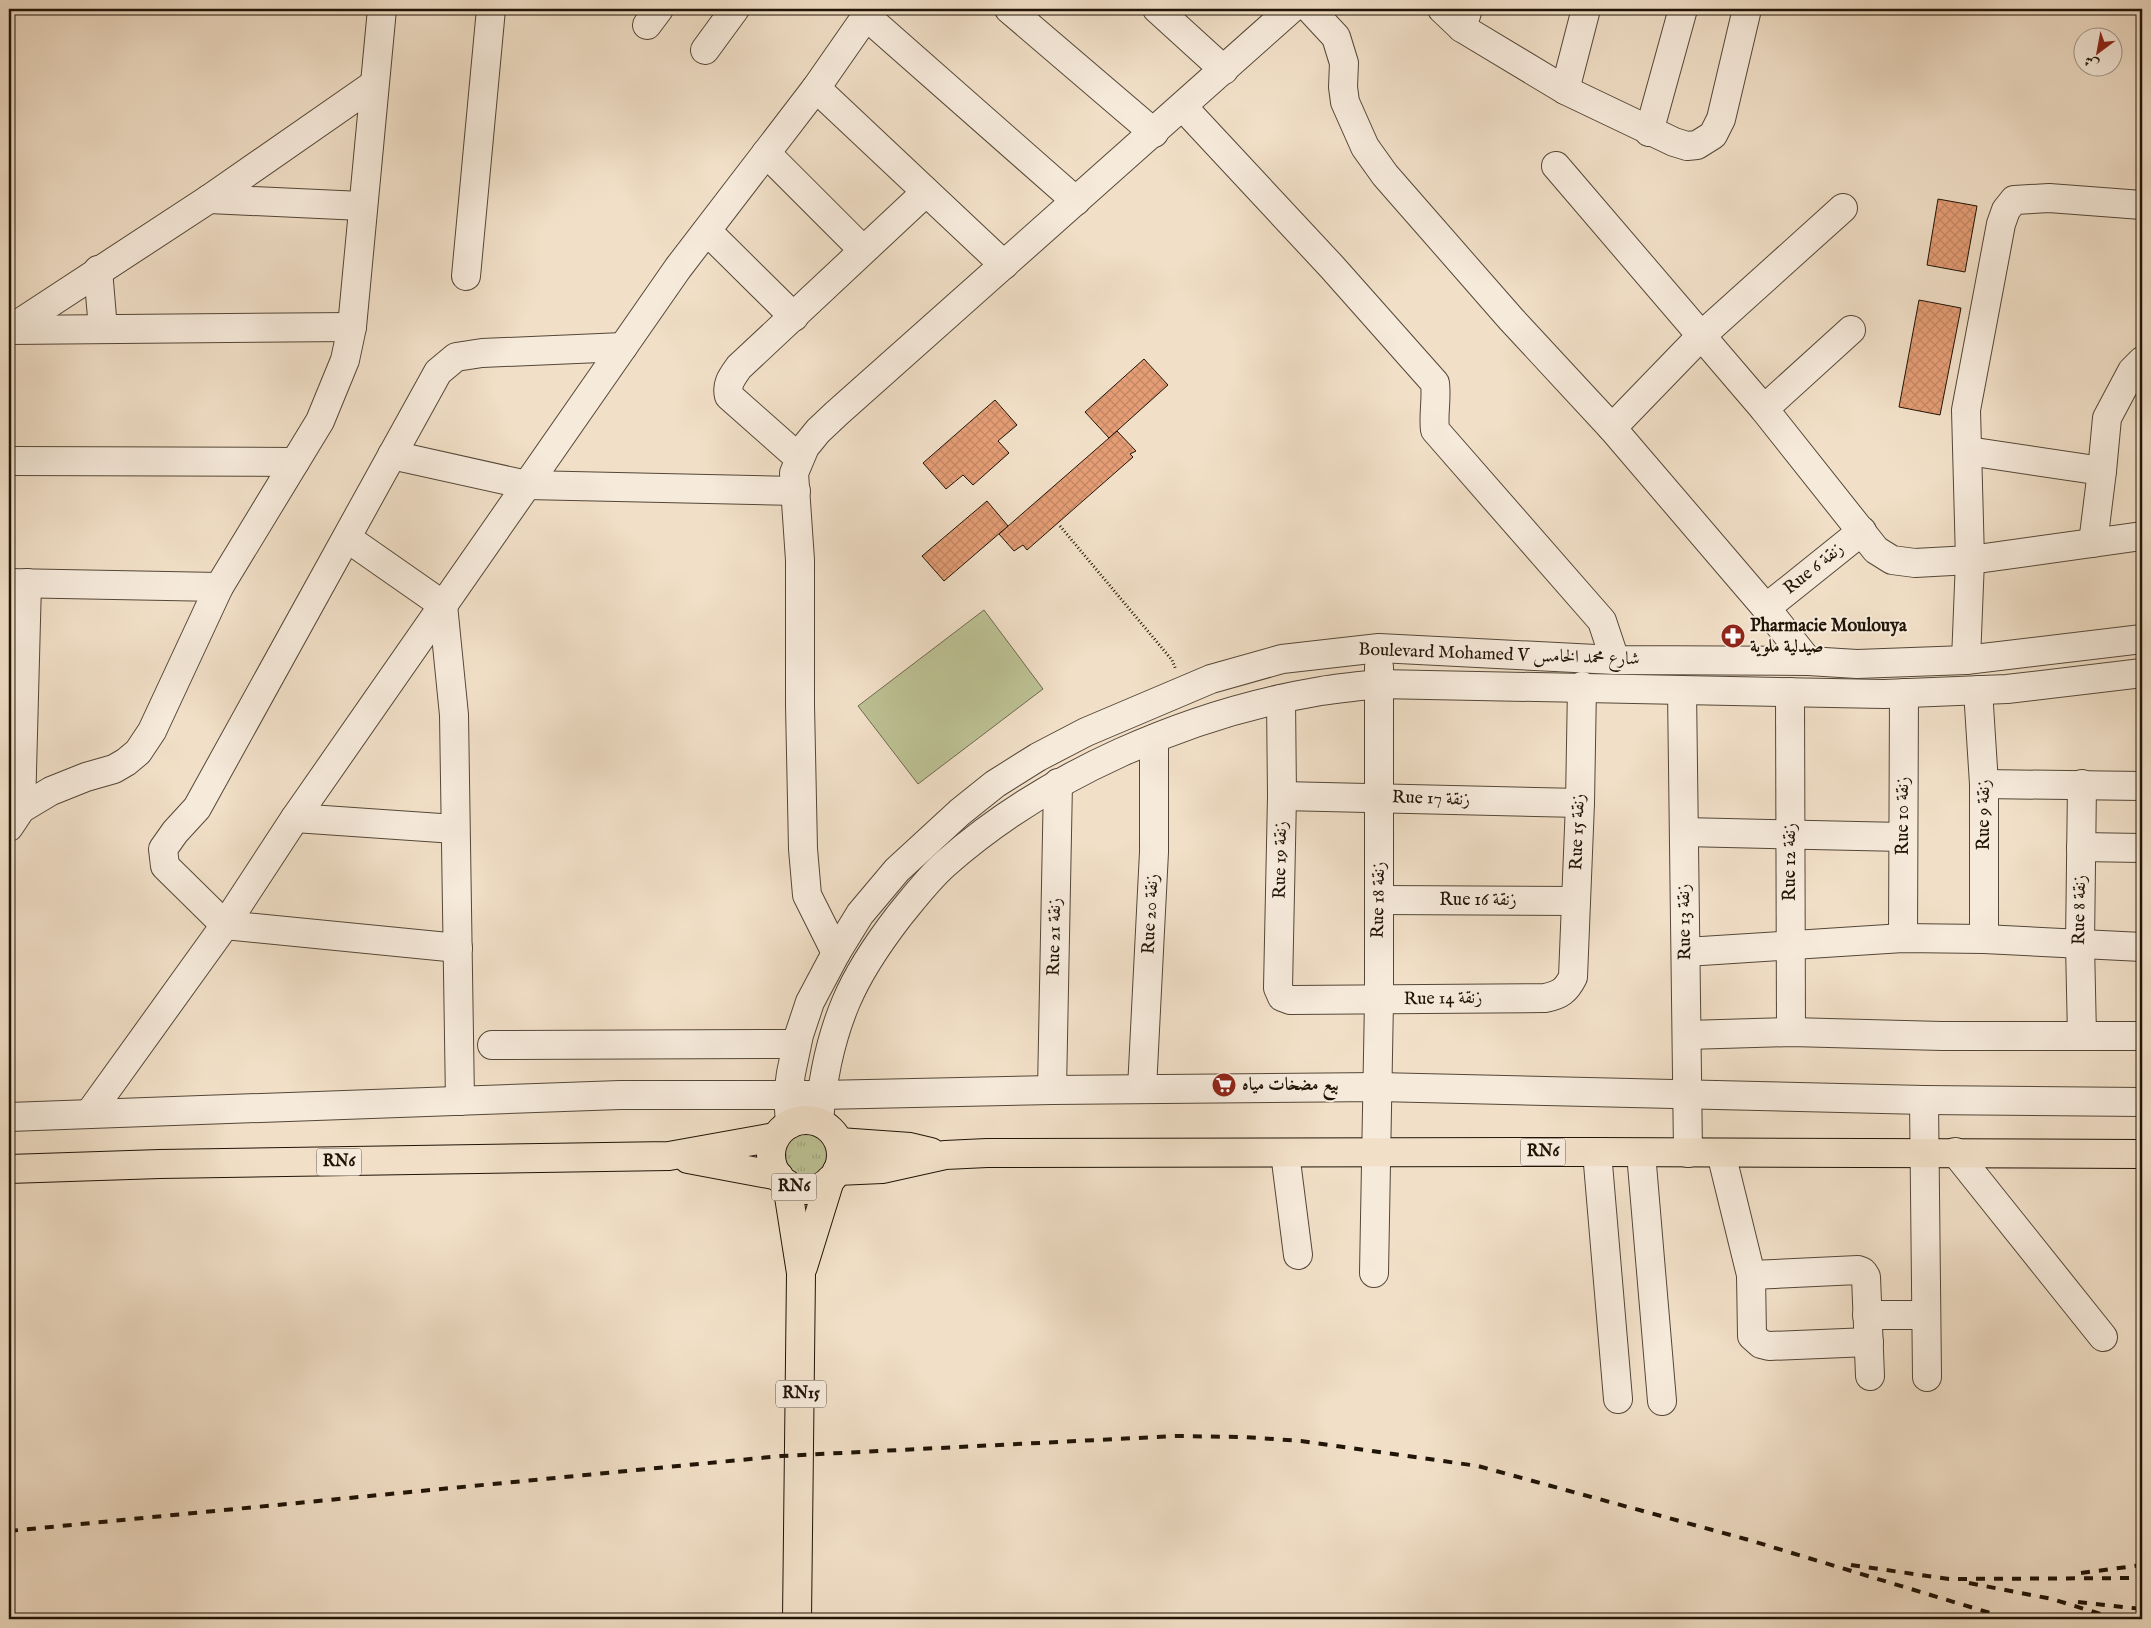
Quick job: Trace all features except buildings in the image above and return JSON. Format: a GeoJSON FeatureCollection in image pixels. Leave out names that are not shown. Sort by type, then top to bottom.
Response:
{"type":"FeatureCollection","features":[{"type":"Feature","properties":{"kind":"main road","name":"RN6"},"geometry":{"type":"LineString","coordinates":[[9,1169],[160,1164],[670,1156],[783,1130],[809,1120],[819,1122]]}},
{"type":"Feature","properties":{"kind":"main road"},"geometry":{"type":"LineString","coordinates":[[819,1122],[827,1126],[839,1142]]}},
{"type":"Feature","properties":{"kind":"main road","name":"RN6"},"geometry":{"type":"LineString","coordinates":[[783,1130],[771,1157],[783,1180]]}},
{"type":"Feature","properties":{"kind":"main road","name":"RN6"},"geometry":{"type":"LineString","coordinates":[[834,1176],[841,1157],[839,1142],[910,1147],[944,1155]]}},
{"type":"Feature","properties":{"kind":"main road","name":"RN6"},"geometry":{"type":"LineString","coordinates":[[670,1156],[783,1180],[804,1190],[814,1189],[834,1176],[882,1169],[944,1155],[987,1153],[1597,1152],[1688,1154],[1955,1152],[2142,1154]]}},
{"type":"Feature","properties":{"kind":"main road","name":"RN15"},"geometry":{"type":"LineString","coordinates":[[801,1273],[834,1176]]}},
{"type":"Feature","properties":{"kind":"main road","name":"RN15"},"geometry":{"type":"LineString","coordinates":[[783,1180],[801,1273],[797,1619]]}},
{"type":"Feature","properties":{"kind":"street"},"geometry":{"type":"LineString","coordinates":[[15,818],[60,788],[114,768],[126,762],[138,752],[152,731],[219,587],[320,421],[345,360],[352,327],[373,85],[382,9]]}},
{"type":"Feature","properties":{"kind":"street"},"geometry":{"type":"LineString","coordinates":[[466,276],[491,9]]}},
{"type":"Feature","properties":{"kind":"street"},"geometry":{"type":"LineString","coordinates":[[704,50],[735,9]]}},
{"type":"Feature","properties":{"kind":"street"},"geometry":{"type":"LineString","coordinates":[[1009,9],[1154,132]]}},
{"type":"Feature","properties":{"kind":"street"},"geometry":{"type":"LineString","coordinates":[[1157,9],[1224,70]]}},
{"type":"Feature","properties":{"kind":"street"},"geometry":{"type":"LineString","coordinates":[[836,953],[807,895],[803,839],[800,560],[794,473],[799,458],[818,431],[1291,9]]}},
{"type":"Feature","properties":{"kind":"street"},"geometry":{"type":"LineString","coordinates":[[1310,9],[1336,37],[1344,64],[1343,87],[1345,102],[1365,147],[1380,168],[1511,319],[1612,428],[1766,608],[1808,661]]}},
{"type":"Feature","properties":{"kind":"street"},"geometry":{"type":"LineString","coordinates":[[1442,9],[1465,18],[1565,90],[1649,132],[1687,146],[1697,145],[1712,135],[1721,119],[1747,9]]}},
{"type":"Feature","properties":{"kind":"street"},"geometry":{"type":"LineString","coordinates":[[1565,90],[1586,9]]}},
{"type":"Feature","properties":{"kind":"street"},"geometry":{"type":"LineString","coordinates":[[1649,132],[1683,9]]}},
{"type":"Feature","properties":{"kind":"street"},"geometry":{"type":"LineString","coordinates":[[89,1114],[224,925],[295,818],[623,347],[707,231],[816,88],[869,12],[1076,201]]}},
{"type":"Feature","properties":{"kind":"street"},"geometry":{"type":"LineString","coordinates":[[9,330],[209,199],[373,85]]}},
{"type":"Feature","properties":{"kind":"street"},"geometry":{"type":"LineString","coordinates":[[816,88],[1004,265]]}},
{"type":"Feature","properties":{"kind":"street"},"geometry":{"type":"LineString","coordinates":[[1183,107],[1332,267],[1435,384],[1437,404],[1434,421],[1435,430],[1602,621],[1614,660]]}},
{"type":"Feature","properties":{"kind":"street"},"geometry":{"type":"LineString","coordinates":[[766,153],[863,250]]}},
{"type":"Feature","properties":{"kind":"street"},"geometry":{"type":"LineString","coordinates":[[1556,166],[1764,409],[1876,550],[1892,560],[1915,564],[1970,560],[2142,536]]}},
{"type":"Feature","properties":{"kind":"street"},"geometry":{"type":"LineString","coordinates":[[799,458],[729,396],[727,388],[739,367],[926,192]]}},
{"type":"Feature","properties":{"kind":"street"},"geometry":{"type":"LineString","coordinates":[[1966,660],[1970,560],[1966,410],[1997,238],[2006,210],[2014,200],[2032,197],[2142,206]]}},
{"type":"Feature","properties":{"kind":"street"},"geometry":{"type":"LineString","coordinates":[[209,199],[362,206]]}},
{"type":"Feature","properties":{"kind":"street"},"geometry":{"type":"LineString","coordinates":[[1612,428],[1701,336],[1843,208]]}},
{"type":"Feature","properties":{"kind":"street"},"geometry":{"type":"LineString","coordinates":[[707,231],[794,317]]}},
{"type":"Feature","properties":{"kind":"street"},"geometry":{"type":"LineString","coordinates":[[98,270],[103,329]]}},
{"type":"Feature","properties":{"kind":"street"},"geometry":{"type":"LineString","coordinates":[[9,330],[352,327]]}},
{"type":"Feature","properties":{"kind":"street"},"geometry":{"type":"LineString","coordinates":[[1764,409],[1851,330]]}},
{"type":"Feature","properties":{"kind":"street"},"geometry":{"type":"LineString","coordinates":[[458,948],[224,925],[165,866],[163,849],[175,832],[198,808],[438,372],[456,356],[482,353],[623,347]]}},
{"type":"Feature","properties":{"kind":"street"},"geometry":{"type":"LineString","coordinates":[[2093,543],[2107,418],[2132,371],[2142,361]]}},
{"type":"Feature","properties":{"kind":"street"},"geometry":{"type":"LineString","coordinates":[[1968,451],[2102,471]]}},
{"type":"Feature","properties":{"kind":"street"},"geometry":{"type":"LineString","coordinates":[[392,455],[527,485],[796,491]]}},
{"type":"Feature","properties":{"kind":"street"},"geometry":{"type":"LineString","coordinates":[[9,461],[296,462]]}},
{"type":"Feature","properties":{"kind":"street","name":"Rue 6 زنقة"},"geometry":{"type":"LineString","coordinates":[[1766,608],[1862,530]]}},
{"type":"Feature","properties":{"kind":"street"},"geometry":{"type":"LineString","coordinates":[[346,538],[444,605]]}},
{"type":"Feature","properties":{"kind":"street"},"geometry":{"type":"LineString","coordinates":[[15,818],[18,583],[219,587]]}},
{"type":"Feature","properties":{"kind":"street"},"geometry":{"type":"LineString","coordinates":[[444,605],[454,715],[460,1101]]}},
{"type":"Feature","properties":{"kind":"street","name":"Boulevard Mohamed V شارع محمد الخامس"},"geometry":{"type":"LineString","coordinates":[[783,1130],[799,1035],[810,1002],[836,953],[860,914],[897,870],[960,812],[995,784],[1038,757],[1086,732],[1211,679],[1282,659],[1379,648],[1614,660],[1808,661],[1857,664],[1966,660],[2142,639]]}},
{"type":"Feature","properties":{"kind":"street","name":"Rue 18 زنقة"},"geometry":{"type":"LineString","coordinates":[[1374,1273],[1380,900],[1379,648]]}},
{"type":"Feature","properties":{"kind":"street","name":"Boulevard Mohamed V شارع محمد الخامس"},"geometry":{"type":"LineString","coordinates":[[819,1122],[821,1095],[833,1041],[846,1001],[878,944],[944,865],[986,830],[1058,784],[1121,752],[1196,723],[1281,699],[1322,691],[1379,684],[1904,693],[2007,690],[2142,672]]}},
{"type":"Feature","properties":{"kind":"street","name":"Rue 15 زنقة"},"geometry":{"type":"LineString","coordinates":[[1573,977],[1580,803],[1582,686]]}},
{"type":"Feature","properties":{"kind":"street","name":"Rue 13 زنقة"},"geometry":{"type":"LineString","coordinates":[[1682,690],[1688,1154]]}},
{"type":"Feature","properties":{"kind":"street","name":"Rue 9 زنقة"},"geometry":{"type":"LineString","coordinates":[[1978,690],[1984,784],[1984,939]]}},
{"type":"Feature","properties":{"kind":"street","name":"Rue 12 زنقة"},"geometry":{"type":"LineString","coordinates":[[1790,692],[1791,1032]]}},
{"type":"Feature","properties":{"kind":"street","name":"Rue 10 زنقة"},"geometry":{"type":"LineString","coordinates":[[1902,938],[1904,693]]}},
{"type":"Feature","properties":{"kind":"street","name":"Rue 19 زنقة"},"geometry":{"type":"LineString","coordinates":[[1281,699],[1282,796],[1278,988],[1282,997],[1290,1000],[1304,1000]]}},
{"type":"Feature","properties":{"kind":"street","name":"Rue 20 زنقة"},"geometry":{"type":"LineString","coordinates":[[1142,1089],[1154,852],[1154,739]]}},
{"type":"Feature","properties":{"kind":"street","name":"Rue 21 زنقة"},"geometry":{"type":"LineString","coordinates":[[1052,1090],[1058,784]]}},
{"type":"Feature","properties":{"kind":"street"},"geometry":{"type":"LineString","coordinates":[[1984,784],[2142,786]]}},
{"type":"Feature","properties":{"kind":"street","name":"Rue 8 زنقة"},"geometry":{"type":"LineString","coordinates":[[2082,784],[2080,944],[2082,1036]]}},
{"type":"Feature","properties":{"kind":"street","name":"Rue 17 زنقة"},"geometry":{"type":"LineString","coordinates":[[1282,796],[1580,803]]}},
{"type":"Feature","properties":{"kind":"street"},"geometry":{"type":"LineString","coordinates":[[295,818],[456,829]]}},
{"type":"Feature","properties":{"kind":"street"},"geometry":{"type":"LineString","coordinates":[[1684,832],[1903,837]]}},
{"type":"Feature","properties":{"kind":"street"},"geometry":{"type":"LineString","coordinates":[[2081,848],[2142,848]]}},
{"type":"Feature","properties":{"kind":"street","name":"Rue 16 زنقة"},"geometry":{"type":"LineString","coordinates":[[1380,900],[1576,901]]}},
{"type":"Feature","properties":{"kind":"street"},"geometry":{"type":"LineString","coordinates":[[1686,952],[1902,938],[1984,939],[2142,947]]}},
{"type":"Feature","properties":{"kind":"street","name":"Rue 14 زنقة"},"geometry":{"type":"LineString","coordinates":[[1304,1000],[1546,998],[1559,995],[1567,988],[1573,977]]}},
{"type":"Feature","properties":{"kind":"street"},"geometry":{"type":"LineString","coordinates":[[1687,1034],[1791,1032],[1942,1036],[2142,1036]]}},
{"type":"Feature","properties":{"kind":"street"},"geometry":{"type":"LineString","coordinates":[[492,1045],[792,1044]]}},
{"type":"Feature","properties":{"kind":"street"},"geometry":{"type":"LineString","coordinates":[[9,1117],[620,1095],[821,1095],[1052,1090],[1378,1087],[1924,1100],[2142,1102]]}},
{"type":"Feature","properties":{"kind":"street"},"geometry":{"type":"LineString","coordinates":[[1924,1100],[1927,1377]]}},
{"type":"Feature","properties":{"kind":"street"},"geometry":{"type":"LineString","coordinates":[[1597,1152],[1618,1398]]}},
{"type":"Feature","properties":{"kind":"street"},"geometry":{"type":"LineString","coordinates":[[1955,1152],[2103,1337]]}},
{"type":"Feature","properties":{"kind":"street"},"geometry":{"type":"LineString","coordinates":[[1641,1153],[1662,1401]]}},
{"type":"Feature","properties":{"kind":"street"},"geometry":{"type":"LineString","coordinates":[[1721,1153],[1750,1275],[1752,1336],[1761,1344],[1769,1346],[1869,1342]]}},
{"type":"Feature","properties":{"kind":"street"},"geometry":{"type":"LineString","coordinates":[[1285,1154],[1298,1255]]}},
{"type":"Feature","properties":{"kind":"street"},"geometry":{"type":"LineString","coordinates":[[1750,1275],[1858,1270],[1863,1272],[1866,1277],[1870,1376]]}},
{"type":"Feature","properties":{"kind":"street"},"geometry":{"type":"LineString","coordinates":[[1867,1314],[1925,1315]]}},
{"type":"Feature","properties":{"kind":"path"},"geometry":{"type":"LineString","coordinates":[[1060,526],[1172,660],[1185,689]]}},
{"type":"Feature","properties":{"kind":"green space"},"geometry":{"type":"Polygon","coordinates":[[[984,610],[1043,689],[918,784],[858,706],[984,610]]]}},
{"type":"Feature","properties":{"kind":"green space"},"geometry":{"type":"Polygon","coordinates":[[[800,1129],[810,1129],[824,1136],[831,1150],[831,1160],[824,1174],[810,1181],[800,1181],[790,1177],[783,1170],[779,1160],[779,1150],[783,1140],[790,1133],[800,1129]]]}},
{"type":"Feature","properties":{"kind":"railway"},"geometry":{"type":"LineString","coordinates":[[9,1531],[781,1456],[1176,1436],[1244,1437],[1301,1441],[1478,1466],[1749,1540],[2010,1619]]}},
{"type":"Feature","properties":{"kind":"railway"},"geometry":{"type":"LineString","coordinates":[[1851,1565],[1949,1579],[2142,1578]]}},
{"type":"Feature","properties":{"kind":"railway"},"geometry":{"type":"LineString","coordinates":[[2081,1573],[2142,1565]]}},
{"type":"Feature","properties":{"kind":"railway"},"geometry":{"type":"LineString","coordinates":[[1969,1583],[2052,1599],[2117,1619]]}},
{"type":"Feature","properties":{"kind":"railway"},"geometry":{"type":"LineString","coordinates":[[2078,1602],[2142,1609]]}},
{"type":"Feature","properties":{"kind":"place","name":"Pharmacie Moulouya صيدلية ملوية"},"geometry":{"type":"Point","coordinates":[1733,636]}},
{"type":"Feature","properties":{"kind":"place","name":"بيع مضخات مياه"},"geometry":{"type":"Point","coordinates":[1224,1085]}}]}
